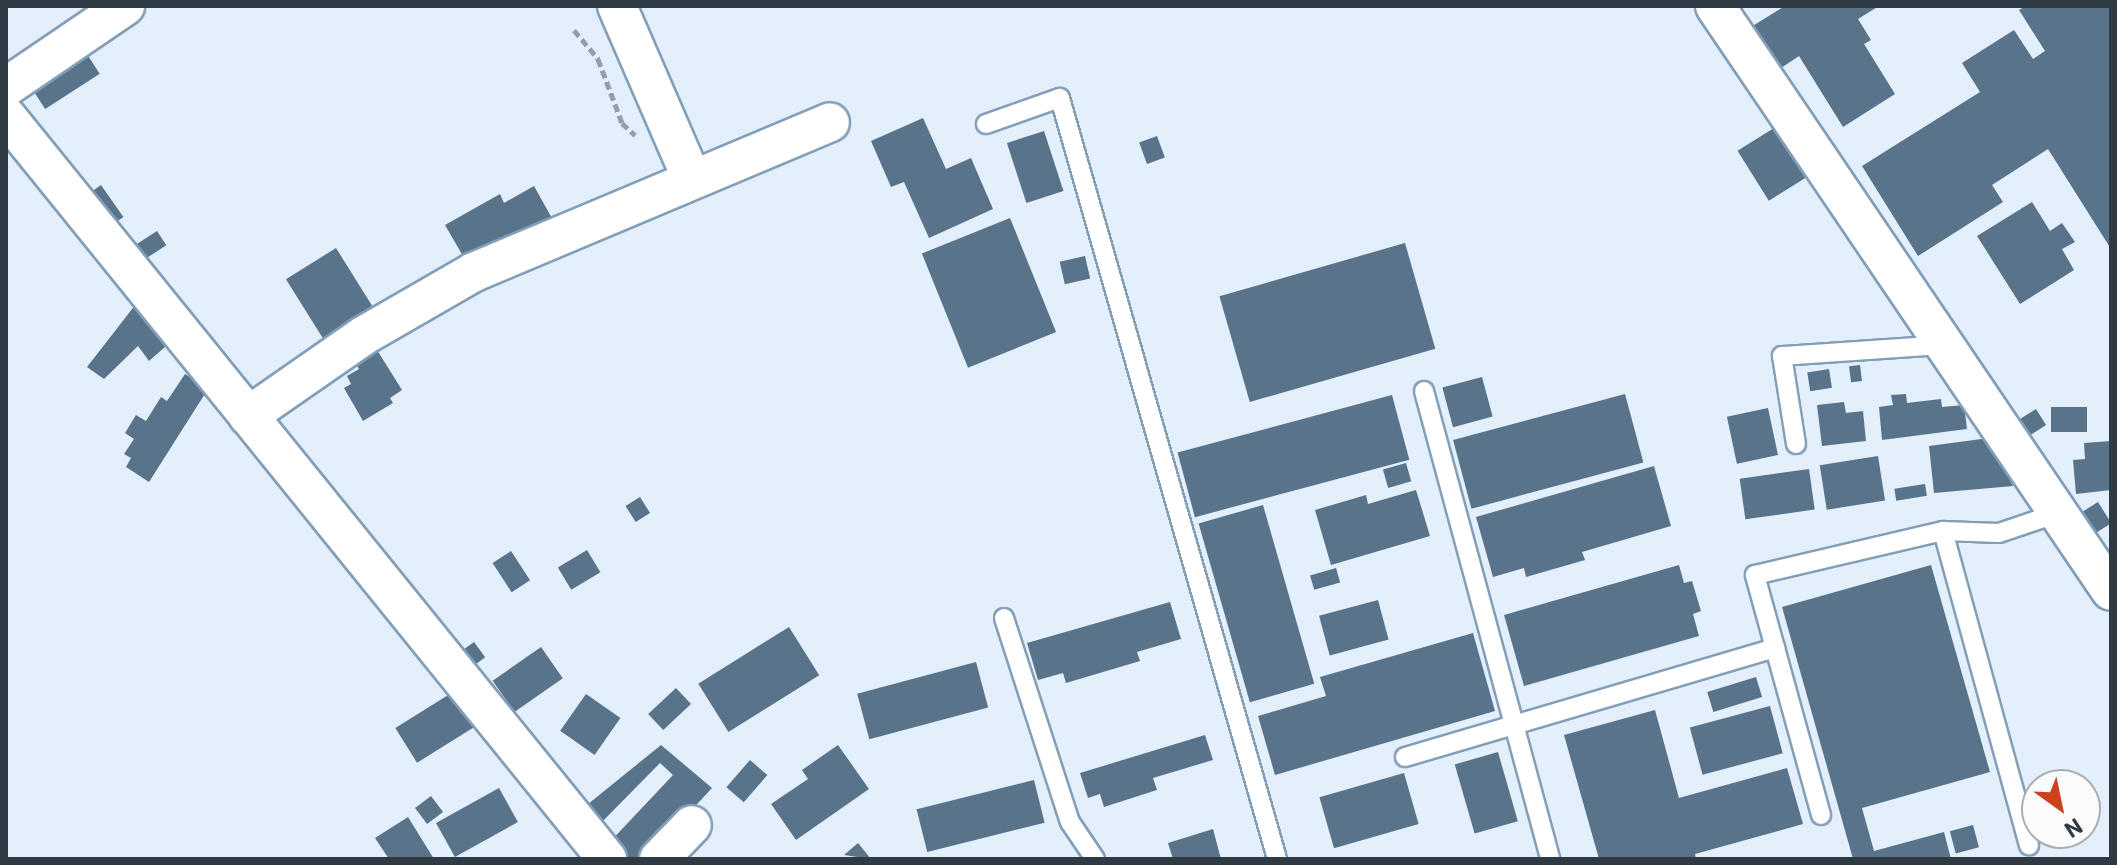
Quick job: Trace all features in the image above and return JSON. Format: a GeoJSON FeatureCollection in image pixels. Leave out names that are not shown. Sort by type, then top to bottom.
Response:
{"type":"FeatureCollection","features":[{"type":"Feature","properties":{"kind":"street"},"geometry":{"type":"LineString","coordinates":[[6,87],[125,6]]}},
{"type":"Feature","properties":{"kind":"street"},"geometry":{"type":"LineString","coordinates":[[617,6],[692,179]]}},
{"type":"Feature","properties":{"kind":"street"},"geometry":{"type":"LineString","coordinates":[[1715,6],[2111,591]]}},
{"type":"Feature","properties":{"kind":"street"},"geometry":{"type":"LineString","coordinates":[[6,116],[607,859]]}},
{"type":"Feature","properties":{"kind":"street"},"geometry":{"type":"LineString","coordinates":[[248,416],[363,336],[474,272],[830,122]]}},
{"type":"Feature","properties":{"kind":"street"},"geometry":{"type":"LineString","coordinates":[[659,859],[692,825]]}},
{"type":"Feature","properties":{"kind":"lane"},"geometry":{"type":"LineString","coordinates":[[986,124],[1060,98],[1277,859]]}},
{"type":"Feature","properties":{"kind":"lane"},"geometry":{"type":"LineString","coordinates":[[1796,444],[1782,356],[1944,345]]}},
{"type":"Feature","properties":{"kind":"lane"},"geometry":{"type":"LineString","coordinates":[[1424,391],[1550,859]]}},
{"type":"Feature","properties":{"kind":"lane"},"geometry":{"type":"LineString","coordinates":[[1821,815],[1755,575],[1943,531],[1999,533],[2058,513]]}},
{"type":"Feature","properties":{"kind":"lane"},"geometry":{"type":"LineString","coordinates":[[1943,531],[2021,816]]}},
{"type":"Feature","properties":{"kind":"lane"},"geometry":{"type":"LineString","coordinates":[[1004,618],[1070,822],[1095,859]]}},
{"type":"Feature","properties":{"kind":"lane"},"geometry":{"type":"LineString","coordinates":[[1405,757],[1775,648]]}},
{"type":"Feature","properties":{"kind":"building"},"geometry":{"type":"Polygon","coordinates":[[[1785,6],[1879,6],[1858,19],[1871,40],[1864,44],[1895,94],[1843,127],[1799,56],[1778,70],[1751,27],[1785,6]]]}},
{"type":"Feature","properties":{"kind":"building"},"geometry":{"type":"Polygon","coordinates":[[[2026,6],[2111,6],[2111,249],[2048,149],[1992,185],[2003,202],[1918,256],[1862,166],[1980,92],[1962,63],[2014,30],[2033,59],[2045,51],[2019,10],[2026,6]]]}},
{"type":"Feature","properties":{"kind":"building"},"geometry":{"type":"Polygon","coordinates":[[[85,51],[100,74],[45,109],[30,86],[85,51]]]}},
{"type":"Feature","properties":{"kind":"building"},"geometry":{"type":"Polygon","coordinates":[[[923,118],[946,169],[971,158],[993,209],[929,238],[904,182],[891,187],[871,141],[923,118]]]}},
{"type":"Feature","properties":{"kind":"building"},"geometry":{"type":"Polygon","coordinates":[[[1774,128],[1805,178],[1769,201],[1738,151],[1774,128]]]}},
{"type":"Feature","properties":{"kind":"building"},"geometry":{"type":"Polygon","coordinates":[[[1044,131],[1063,191],[1026,203],[1007,143],[1044,131]]]}},
{"type":"Feature","properties":{"kind":"building"},"geometry":{"type":"Polygon","coordinates":[[[1157,136],[1165,158],[1147,164],[1139,142],[1157,136]]]}},
{"type":"Feature","properties":{"kind":"building"},"geometry":{"type":"Polygon","coordinates":[[[101,185],[123,217],[109,227],[87,195],[101,185]]]}},
{"type":"Feature","properties":{"kind":"building"},"geometry":{"type":"Polygon","coordinates":[[[534,186],[553,220],[467,263],[445,225],[500,194],[504,203],[534,186]]]}},
{"type":"Feature","properties":{"kind":"building"},"geometry":{"type":"Polygon","coordinates":[[[2032,202],[2050,231],[2062,223],[2075,242],[2062,249],[2074,270],[2020,304],[1977,236],[2032,202]]]}},
{"type":"Feature","properties":{"kind":"building"},"geometry":{"type":"Polygon","coordinates":[[[1010,218],[1056,332],[968,368],[922,254],[1010,218]]]}},
{"type":"Feature","properties":{"kind":"building"},"geometry":{"type":"Polygon","coordinates":[[[157,231],[166,245],[141,262],[132,247],[157,231]]]}},
{"type":"Feature","properties":{"kind":"building"},"geometry":{"type":"Polygon","coordinates":[[[1405,243],[1435,349],[1250,402],[1219,296],[1405,243]]]}},
{"type":"Feature","properties":{"kind":"building"},"geometry":{"type":"Polygon","coordinates":[[[336,248],[376,312],[326,343],[286,279],[336,248]]]}},
{"type":"Feature","properties":{"kind":"building"},"geometry":{"type":"Polygon","coordinates":[[[1085,256],[1090,278],[1065,284],[1060,262],[1085,256]]]}},
{"type":"Feature","properties":{"kind":"building"},"geometry":{"type":"Polygon","coordinates":[[[136,304],[165,347],[149,361],[138,346],[104,379],[87,367],[136,304]]]}},
{"type":"Feature","properties":{"kind":"building"},"geometry":{"type":"Polygon","coordinates":[[[372,342],[402,390],[390,398],[393,403],[363,421],[344,388],[351,384],[347,376],[359,369],[351,356],[372,342]]]}},
{"type":"Feature","properties":{"kind":"building"},"geometry":{"type":"Polygon","coordinates":[[[1860,365],[1862,381],[1851,382],[1849,366],[1860,365]]]}},
{"type":"Feature","properties":{"kind":"building"},"geometry":{"type":"Polygon","coordinates":[[[1829,369],[1832,388],[1810,391],[1807,372],[1829,369]]]}},
{"type":"Feature","properties":{"kind":"building"},"geometry":{"type":"Polygon","coordinates":[[[185,374],[208,389],[149,482],[126,467],[131,458],[124,454],[134,439],[125,433],[136,415],[146,421],[161,397],[167,401],[185,374]]]}},
{"type":"Feature","properties":{"kind":"building"},"geometry":{"type":"Polygon","coordinates":[[[1482,377],[1493,417],[1453,427],[1442,388],[1482,377]]]}},
{"type":"Feature","properties":{"kind":"building"},"geometry":{"type":"Polygon","coordinates":[[[1625,394],[1643,463],[1471,509],[1453,440],[1625,394]]]}},
{"type":"Feature","properties":{"kind":"building"},"geometry":{"type":"Polygon","coordinates":[[[1906,394],[1907,403],[1941,399],[1942,407],[1964,405],[1967,429],[1882,440],[1879,407],[1893,405],[1891,395],[1906,394]]]}},
{"type":"Feature","properties":{"kind":"building"},"geometry":{"type":"Polygon","coordinates":[[[1392,395],[1409,460],[1195,517],[1178,452],[1392,395]]]}},
{"type":"Feature","properties":{"kind":"building"},"geometry":{"type":"Polygon","coordinates":[[[1844,402],[1846,413],[1863,411],[1866,441],[1822,446],[1817,405],[1844,402]]]}},
{"type":"Feature","properties":{"kind":"building"},"geometry":{"type":"Polygon","coordinates":[[[2051,407],[2087,407],[2087,432],[2051,432],[2051,407]]]}},
{"type":"Feature","properties":{"kind":"building"},"geometry":{"type":"Polygon","coordinates":[[[1768,408],[1778,455],[1737,464],[1727,417],[1768,408]]]}},
{"type":"Feature","properties":{"kind":"building"},"geometry":{"type":"Polygon","coordinates":[[[2036,409],[2046,425],[2026,438],[2016,422],[2036,409]]]}},
{"type":"Feature","properties":{"kind":"building"},"geometry":{"type":"Polygon","coordinates":[[[1989,438],[2013,486],[1934,493],[1929,446],[1989,438]]]}},
{"type":"Feature","properties":{"kind":"building"},"geometry":{"type":"Polygon","coordinates":[[[2111,441],[2111,490],[2076,494],[2073,460],[2085,459],[2084,443],[2111,441]]]}},
{"type":"Feature","properties":{"kind":"building"},"geometry":{"type":"Polygon","coordinates":[[[1878,456],[1885,500],[1827,510],[1820,465],[1878,456]]]}},
{"type":"Feature","properties":{"kind":"building"},"geometry":{"type":"Polygon","coordinates":[[[1406,463],[1411,481],[1388,488],[1383,470],[1406,463]]]}},
{"type":"Feature","properties":{"kind":"building"},"geometry":{"type":"Polygon","coordinates":[[[1654,466],[1671,526],[1582,552],[1585,560],[1526,577],[1524,568],[1493,577],[1476,517],[1654,466]]]}},
{"type":"Feature","properties":{"kind":"building"},"geometry":{"type":"Polygon","coordinates":[[[1809,469],[1815,510],[1745,519],[1740,479],[1809,469]]]}},
{"type":"Feature","properties":{"kind":"building"},"geometry":{"type":"Polygon","coordinates":[[[1925,484],[1927,496],[1896,501],[1894,489],[1925,484]]]}},
{"type":"Feature","properties":{"kind":"building"},"geometry":{"type":"Polygon","coordinates":[[[1416,490],[1430,536],[1331,565],[1315,510],[1366,495],[1368,504],[1416,490]]]}},
{"type":"Feature","properties":{"kind":"building"},"geometry":{"type":"Polygon","coordinates":[[[640,497],[650,513],[636,522],[626,506],[640,497]]]}},
{"type":"Feature","properties":{"kind":"building"},"geometry":{"type":"Polygon","coordinates":[[[2098,502],[2111,523],[2090,536],[2077,515],[2098,502]]]}},
{"type":"Feature","properties":{"kind":"building"},"geometry":{"type":"Polygon","coordinates":[[[1263,505],[1314,684],[1250,702],[1199,523],[1263,505]]]}},
{"type":"Feature","properties":{"kind":"building"},"geometry":{"type":"Polygon","coordinates":[[[587,550],[600,572],[571,590],[558,568],[587,550]]]}},
{"type":"Feature","properties":{"kind":"building"},"geometry":{"type":"Polygon","coordinates":[[[511,551],[530,580],[512,592],[493,563],[511,551]]]}},
{"type":"Feature","properties":{"kind":"building"},"geometry":{"type":"Polygon","coordinates":[[[1679,565],[1684,583],[1692,581],[1701,611],[1693,614],[1699,636],[1524,686],[1504,615],[1679,565]]]}},
{"type":"Feature","properties":{"kind":"building"},"geometry":{"type":"Polygon","coordinates":[[[1931,565],[1990,772],[1862,808],[1874,851],[1944,832],[1951,859],[1853,859],[1782,607],[1931,565]]]}},
{"type":"Feature","properties":{"kind":"building"},"geometry":{"type":"Polygon","coordinates":[[[1336,568],[1340,582],[1314,590],[1310,575],[1336,568]]]}},
{"type":"Feature","properties":{"kind":"building"},"geometry":{"type":"Polygon","coordinates":[[[1378,600],[1389,640],[1330,655],[1319,616],[1378,600]]]}},
{"type":"Feature","properties":{"kind":"building"},"geometry":{"type":"Polygon","coordinates":[[[1170,602],[1181,639],[1137,652],[1140,661],[1066,683],[1063,673],[1038,680],[1027,643],[1170,602]]]}},
{"type":"Feature","properties":{"kind":"building"},"geometry":{"type":"Polygon","coordinates":[[[789,627],[819,675],[728,732],[698,684],[789,627]]]}},
{"type":"Feature","properties":{"kind":"building"},"geometry":{"type":"Polygon","coordinates":[[[1473,633],[1495,711],[1275,775],[1258,716],[1326,696],[1320,677],[1473,633]]]}},
{"type":"Feature","properties":{"kind":"building"},"geometry":{"type":"Polygon","coordinates":[[[474,642],[485,657],[471,668],[459,653],[474,642]]]}},
{"type":"Feature","properties":{"kind":"building"},"geometry":{"type":"Polygon","coordinates":[[[541,647],[563,678],[514,712],[493,681],[541,647]]]}},
{"type":"Feature","properties":{"kind":"building"},"geometry":{"type":"Polygon","coordinates":[[[976,662],[988,707],[869,739],[857,694],[976,662]]]}},
{"type":"Feature","properties":{"kind":"building"},"geometry":{"type":"Polygon","coordinates":[[[1756,677],[1762,697],[1713,712],[1707,692],[1756,677]]]}},
{"type":"Feature","properties":{"kind":"building"},"geometry":{"type":"Polygon","coordinates":[[[676,688],[691,704],[663,730],[648,714],[676,688]]]}},
{"type":"Feature","properties":{"kind":"building"},"geometry":{"type":"Polygon","coordinates":[[[453,692],[475,727],[417,763],[395,728],[453,692]]]}},
{"type":"Feature","properties":{"kind":"building"},"geometry":{"type":"Polygon","coordinates":[[[586,694],[620,718],[595,755],[560,731],[586,694]]]}},
{"type":"Feature","properties":{"kind":"building"},"geometry":{"type":"Polygon","coordinates":[[[1770,706],[1783,753],[1703,775],[1690,727],[1770,706]]]}},
{"type":"Feature","properties":{"kind":"building"},"geometry":{"type":"Polygon","coordinates":[[[1655,710],[1679,798],[1787,768],[1803,824],[1695,854],[1696,859],[1599,859],[1564,735],[1655,710]]]}},
{"type":"Feature","properties":{"kind":"building"},"geometry":{"type":"Polygon","coordinates":[[[1205,735],[1213,760],[1153,778],[1157,790],[1104,807],[1100,794],[1088,798],[1080,773],[1205,735]]]}},
{"type":"Feature","properties":{"kind":"building"},"geometry":{"type":"Polygon","coordinates":[[[661,745],[712,788],[646,859],[623,859],[607,845],[673,775],[660,763],[598,826],[582,809],[661,745]]]}},
{"type":"Feature","properties":{"kind":"building"},"geometry":{"type":"Polygon","coordinates":[[[838,745],[869,789],[796,840],[771,804],[808,779],[802,770],[838,745]]]}},
{"type":"Feature","properties":{"kind":"building"},"geometry":{"type":"Polygon","coordinates":[[[1498,752],[1518,821],[1475,834],[1455,764],[1498,752]]]}},
{"type":"Feature","properties":{"kind":"building"},"geometry":{"type":"Polygon","coordinates":[[[750,760],[767,775],[744,802],[726,787],[750,760]]]}},
{"type":"Feature","properties":{"kind":"building"},"geometry":{"type":"Polygon","coordinates":[[[1404,773],[1419,824],[1334,848],[1319,797],[1404,773]]]}},
{"type":"Feature","properties":{"kind":"building"},"geometry":{"type":"Polygon","coordinates":[[[1034,780],[1045,823],[927,852],[917,809],[1034,780]]]}},
{"type":"Feature","properties":{"kind":"building"},"geometry":{"type":"Polygon","coordinates":[[[499,788],[518,822],[455,857],[436,823],[499,788]]]}},
{"type":"Feature","properties":{"kind":"building"},"geometry":{"type":"Polygon","coordinates":[[[431,796],[443,812],[427,824],[415,808],[431,796]]]}},
{"type":"Feature","properties":{"kind":"building"},"geometry":{"type":"Polygon","coordinates":[[[408,817],[434,859],[389,859],[375,838],[408,817]]]}},
{"type":"Feature","properties":{"kind":"building"},"geometry":{"type":"Polygon","coordinates":[[[1973,825],[1979,847],[1956,853],[1950,831],[1973,825]]]}},
{"type":"Feature","properties":{"kind":"building"},"geometry":{"type":"Polygon","coordinates":[[[1213,829],[1221,859],[1173,859],[1168,843],[1213,829]]]}},
{"type":"Feature","properties":{"kind":"building"},"geometry":{"type":"Polygon","coordinates":[[[858,843],[871,859],[844,855],[858,843]]]}}]}
